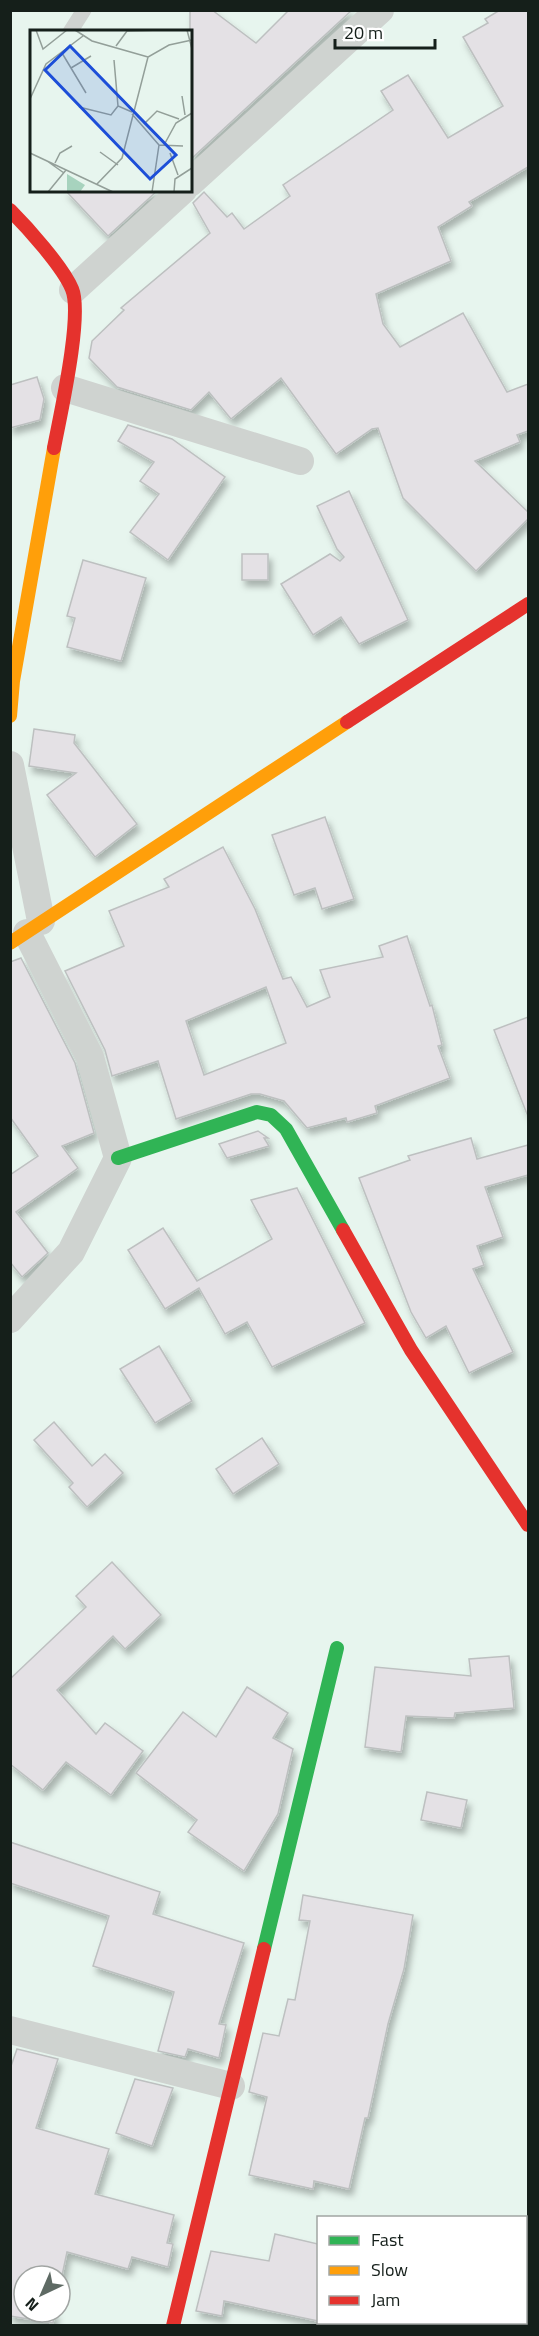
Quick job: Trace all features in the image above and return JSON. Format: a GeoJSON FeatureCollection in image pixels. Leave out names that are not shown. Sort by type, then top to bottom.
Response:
{"type":"FeatureCollection","features":[{"type":"Feature","properties":{"kind":"street"},"geometry":{"type":"LineString","coordinates":[[192,181],[380,10]]}},
{"type":"Feature","properties":{"kind":"street"},"geometry":{"type":"LineString","coordinates":[[73,290],[181,192]]}},
{"type":"Feature","properties":{"kind":"street"},"geometry":{"type":"LineString","coordinates":[[10,210],[21,235],[73,290],[74,335],[12,681],[10,716]]}},
{"type":"Feature","properties":{"kind":"street"},"geometry":{"type":"LineString","coordinates":[[65,388],[300,461]]}},
{"type":"Feature","properties":{"kind":"street"},"geometry":{"type":"LineString","coordinates":[[26,932],[528,604]]}},
{"type":"Feature","properties":{"kind":"street"},"geometry":{"type":"LineString","coordinates":[[10,765],[26,932],[90,1057],[118,1158],[71,1252],[10,1318]]}},
{"type":"Feature","properties":{"kind":"street"},"geometry":{"type":"LineString","coordinates":[[118,1158],[257,1112],[271,1115],[286,1129],[411,1350],[528,1525]]}},
{"type":"Feature","properties":{"kind":"street"},"geometry":{"type":"LineString","coordinates":[[173,2325],[338,1648]]}},
{"type":"Feature","properties":{"kind":"street"},"geometry":{"type":"LineString","coordinates":[[10,2030],[231,2086]]}},
{"type":"Feature","properties":{"kind":"lane"},"geometry":{"type":"LineString","coordinates":[[71,30],[84,10]]}},
{"type":"Feature","properties":{"kind":"building"},"geometry":{"type":"Polygon","coordinates":[[[190,10],[212,10],[256,43],[289,10],[352,10],[192,158],[192,30],[190,30],[190,10]]]}},
{"type":"Feature","properties":{"kind":"building"},"geometry":{"type":"Polygon","coordinates":[[[500,10],[528,10],[528,167],[469,202],[472,206],[438,227],[451,261],[376,294],[383,324],[400,347],[463,313],[507,392],[528,384],[528,431],[517,435],[520,442],[475,461],[528,512],[528,519],[476,571],[403,498],[378,428],[372,429],[336,454],[281,378],[231,419],[209,392],[191,410],[117,387],[89,358],[92,341],[124,310],[121,308],[210,233],[193,203],[204,192],[227,217],[232,213],[244,229],[290,196],[283,185],[393,110],[381,91],[408,75],[448,138],[503,106],[463,37],[488,23],[485,19],[500,10]]]}},
{"type":"Feature","properties":{"kind":"building"},"geometry":{"type":"Polygon","coordinates":[[[67,192],[156,192],[108,236],[67,192]]]}},
{"type":"Feature","properties":{"kind":"building"},"geometry":{"type":"Polygon","coordinates":[[[37,377],[44,399],[40,420],[10,428],[10,385],[37,377]]]}},
{"type":"Feature","properties":{"kind":"building"},"geometry":{"type":"Polygon","coordinates":[[[128,425],[172,439],[225,477],[168,560],[130,532],[159,494],[140,481],[154,462],[118,441],[128,425]]]}},
{"type":"Feature","properties":{"kind":"building"},"geometry":{"type":"Polygon","coordinates":[[[349,491],[408,620],[359,644],[341,617],[313,635],[281,584],[330,554],[340,561],[344,557],[337,549],[317,506],[349,491]]]}},
{"type":"Feature","properties":{"kind":"building"},"geometry":{"type":"Polygon","coordinates":[[[242,554],[268,554],[268,580],[242,580],[242,554]]]}},
{"type":"Feature","properties":{"kind":"building"},"geometry":{"type":"Polygon","coordinates":[[[83,560],[146,578],[121,661],[67,647],[75,618],[67,616],[83,560]]]}},
{"type":"Feature","properties":{"kind":"building"},"geometry":{"type":"Polygon","coordinates":[[[34,729],[75,735],[74,743],[137,824],[95,857],[47,795],[76,773],[29,766],[34,729]]]}},
{"type":"Feature","properties":{"kind":"building"},"geometry":{"type":"Polygon","coordinates":[[[325,817],[354,899],[322,909],[315,888],[294,895],[272,835],[325,817]]]}},
{"type":"Feature","properties":{"kind":"building"},"geometry":{"type":"Polygon","coordinates":[[[223,847],[255,909],[283,979],[291,977],[307,1007],[330,997],[320,970],[383,957],[379,946],[407,936],[430,1006],[432,1005],[442,1045],[438,1046],[450,1078],[375,1106],[377,1113],[347,1122],[346,1118],[307,1128],[284,1101],[260,1094],[251,1094],[176,1119],[158,1061],[112,1076],[105,1050],[65,971],[124,946],[109,911],[169,887],[164,879],[223,847]],[[266,987],[186,1021],[204,1075],[286,1043],[266,987]]]}},
{"type":"Feature","properties":{"kind":"building"},"geometry":{"type":"Polygon","coordinates":[[[21,958],[75,1063],[94,1133],[62,1146],[78,1168],[16,1212],[48,1253],[22,1277],[10,1262],[10,1175],[38,1156],[10,1117],[10,962],[21,958]]]}},
{"type":"Feature","properties":{"kind":"building"},"geometry":{"type":"Polygon","coordinates":[[[528,1017],[528,1114],[527,1114],[494,1030],[528,1017]]]}},
{"type":"Feature","properties":{"kind":"building"},"geometry":{"type":"Polygon","coordinates":[[[258,1131],[268,1138],[264,1138],[269,1146],[227,1158],[219,1144],[258,1131]]]}},
{"type":"Feature","properties":{"kind":"building"},"geometry":{"type":"Polygon","coordinates":[[[471,1138],[477,1159],[528,1145],[528,1175],[485,1187],[503,1237],[477,1246],[484,1265],[473,1269],[513,1352],[469,1373],[446,1326],[426,1338],[411,1312],[359,1178],[410,1160],[408,1156],[471,1138]]]}},
{"type":"Feature","properties":{"kind":"building"},"geometry":{"type":"Polygon","coordinates":[[[297,1188],[365,1323],[272,1367],[247,1322],[225,1334],[199,1288],[165,1309],[128,1250],[163,1228],[197,1281],[272,1239],[251,1200],[297,1188]]]}},
{"type":"Feature","properties":{"kind":"building"},"geometry":{"type":"Polygon","coordinates":[[[159,1346],[192,1401],[155,1423],[120,1369],[159,1346]]]}},
{"type":"Feature","properties":{"kind":"building"},"geometry":{"type":"Polygon","coordinates":[[[54,1422],[92,1466],[105,1454],[123,1473],[87,1507],[69,1487],[73,1483],[34,1440],[54,1422]]]}},
{"type":"Feature","properties":{"kind":"building"},"geometry":{"type":"Polygon","coordinates":[[[262,1438],[279,1464],[233,1494],[216,1469],[262,1438]]]}},
{"type":"Feature","properties":{"kind":"building"},"geometry":{"type":"Polygon","coordinates":[[[112,1562],[161,1615],[125,1649],[113,1636],[57,1690],[96,1734],[105,1723],[143,1751],[111,1795],[66,1762],[43,1790],[10,1764],[10,1679],[86,1607],[76,1596],[112,1562]]]}},
{"type":"Feature","properties":{"kind":"building"},"geometry":{"type":"Polygon","coordinates":[[[509,1656],[514,1708],[455,1713],[454,1718],[406,1716],[401,1752],[365,1747],[375,1667],[471,1676],[469,1659],[509,1656]]]}},
{"type":"Feature","properties":{"kind":"building"},"geometry":{"type":"Polygon","coordinates":[[[247,1687],[288,1713],[273,1738],[293,1749],[278,1814],[244,1871],[188,1832],[197,1820],[136,1773],[183,1712],[216,1737],[247,1687]]]}},
{"type":"Feature","properties":{"kind":"building"},"geometry":{"type":"Polygon","coordinates":[[[427,1792],[467,1800],[461,1828],[421,1820],[427,1792]]]}},
{"type":"Feature","properties":{"kind":"building"},"geometry":{"type":"Polygon","coordinates":[[[10,1842],[160,1892],[153,1914],[244,1943],[219,2024],[226,2025],[219,2058],[188,2049],[185,2057],[158,2051],[174,1992],[93,1966],[109,1916],[10,1883],[10,1842]]]}},
{"type":"Feature","properties":{"kind":"building"},"geometry":{"type":"Polygon","coordinates":[[[303,1895],[413,1915],[404,1969],[388,2024],[368,2118],[365,2118],[349,2189],[314,2181],[313,2189],[249,2175],[267,2097],[249,2092],[263,2033],[279,2036],[288,1999],[295,2000],[310,1921],[299,1920],[303,1895]]]}},
{"type":"Feature","properties":{"kind":"building"},"geometry":{"type":"Polygon","coordinates":[[[17,2049],[58,2059],[36,2128],[109,2149],[95,2194],[174,2215],[167,2243],[173,2244],[168,2267],[132,2257],[128,2269],[67,2252],[64,2264],[12,2264],[12,2316],[10,2316],[10,2069],[17,2049]]]}},
{"type":"Feature","properties":{"kind":"building"},"geometry":{"type":"Polygon","coordinates":[[[135,2079],[173,2088],[152,2146],[116,2133],[135,2079]]]}},
{"type":"Feature","properties":{"kind":"building"},"geometry":{"type":"Polygon","coordinates":[[[275,2234],[317,2244],[317,2321],[224,2301],[222,2316],[196,2311],[211,2251],[269,2261],[275,2234]]]}},
{"type":"Feature","properties":{"kind":"traffic: fast"},"geometry":{"type":"LineString","coordinates":[[118,1158],[257,1112],[271,1115],[286,1129],[343,1230]]}},
{"type":"Feature","properties":{"kind":"traffic: fast"},"geometry":{"type":"LineString","coordinates":[[264,1949],[337,1648]]}},
{"type":"Feature","properties":{"kind":"traffic: slow"},"geometry":{"type":"LineString","coordinates":[[10,716],[13,681],[54,448]]}},
{"type":"Feature","properties":{"kind":"traffic: slow"},"geometry":{"type":"LineString","coordinates":[[10,943],[347,722]]}},
{"type":"Feature","properties":{"kind":"traffic: jam"},"geometry":{"type":"LineString","coordinates":[[10,210],[61,270],[72,289],[75,302],[73,342],[54,448]]}},
{"type":"Feature","properties":{"kind":"traffic: jam"},"geometry":{"type":"LineString","coordinates":[[347,722],[528,604]]}},
{"type":"Feature","properties":{"kind":"traffic: jam"},"geometry":{"type":"LineString","coordinates":[[343,1230],[411,1350],[528,1525]]}},
{"type":"Feature","properties":{"kind":"traffic: jam"},"geometry":{"type":"LineString","coordinates":[[173,2326],[264,1949]]}}]}
